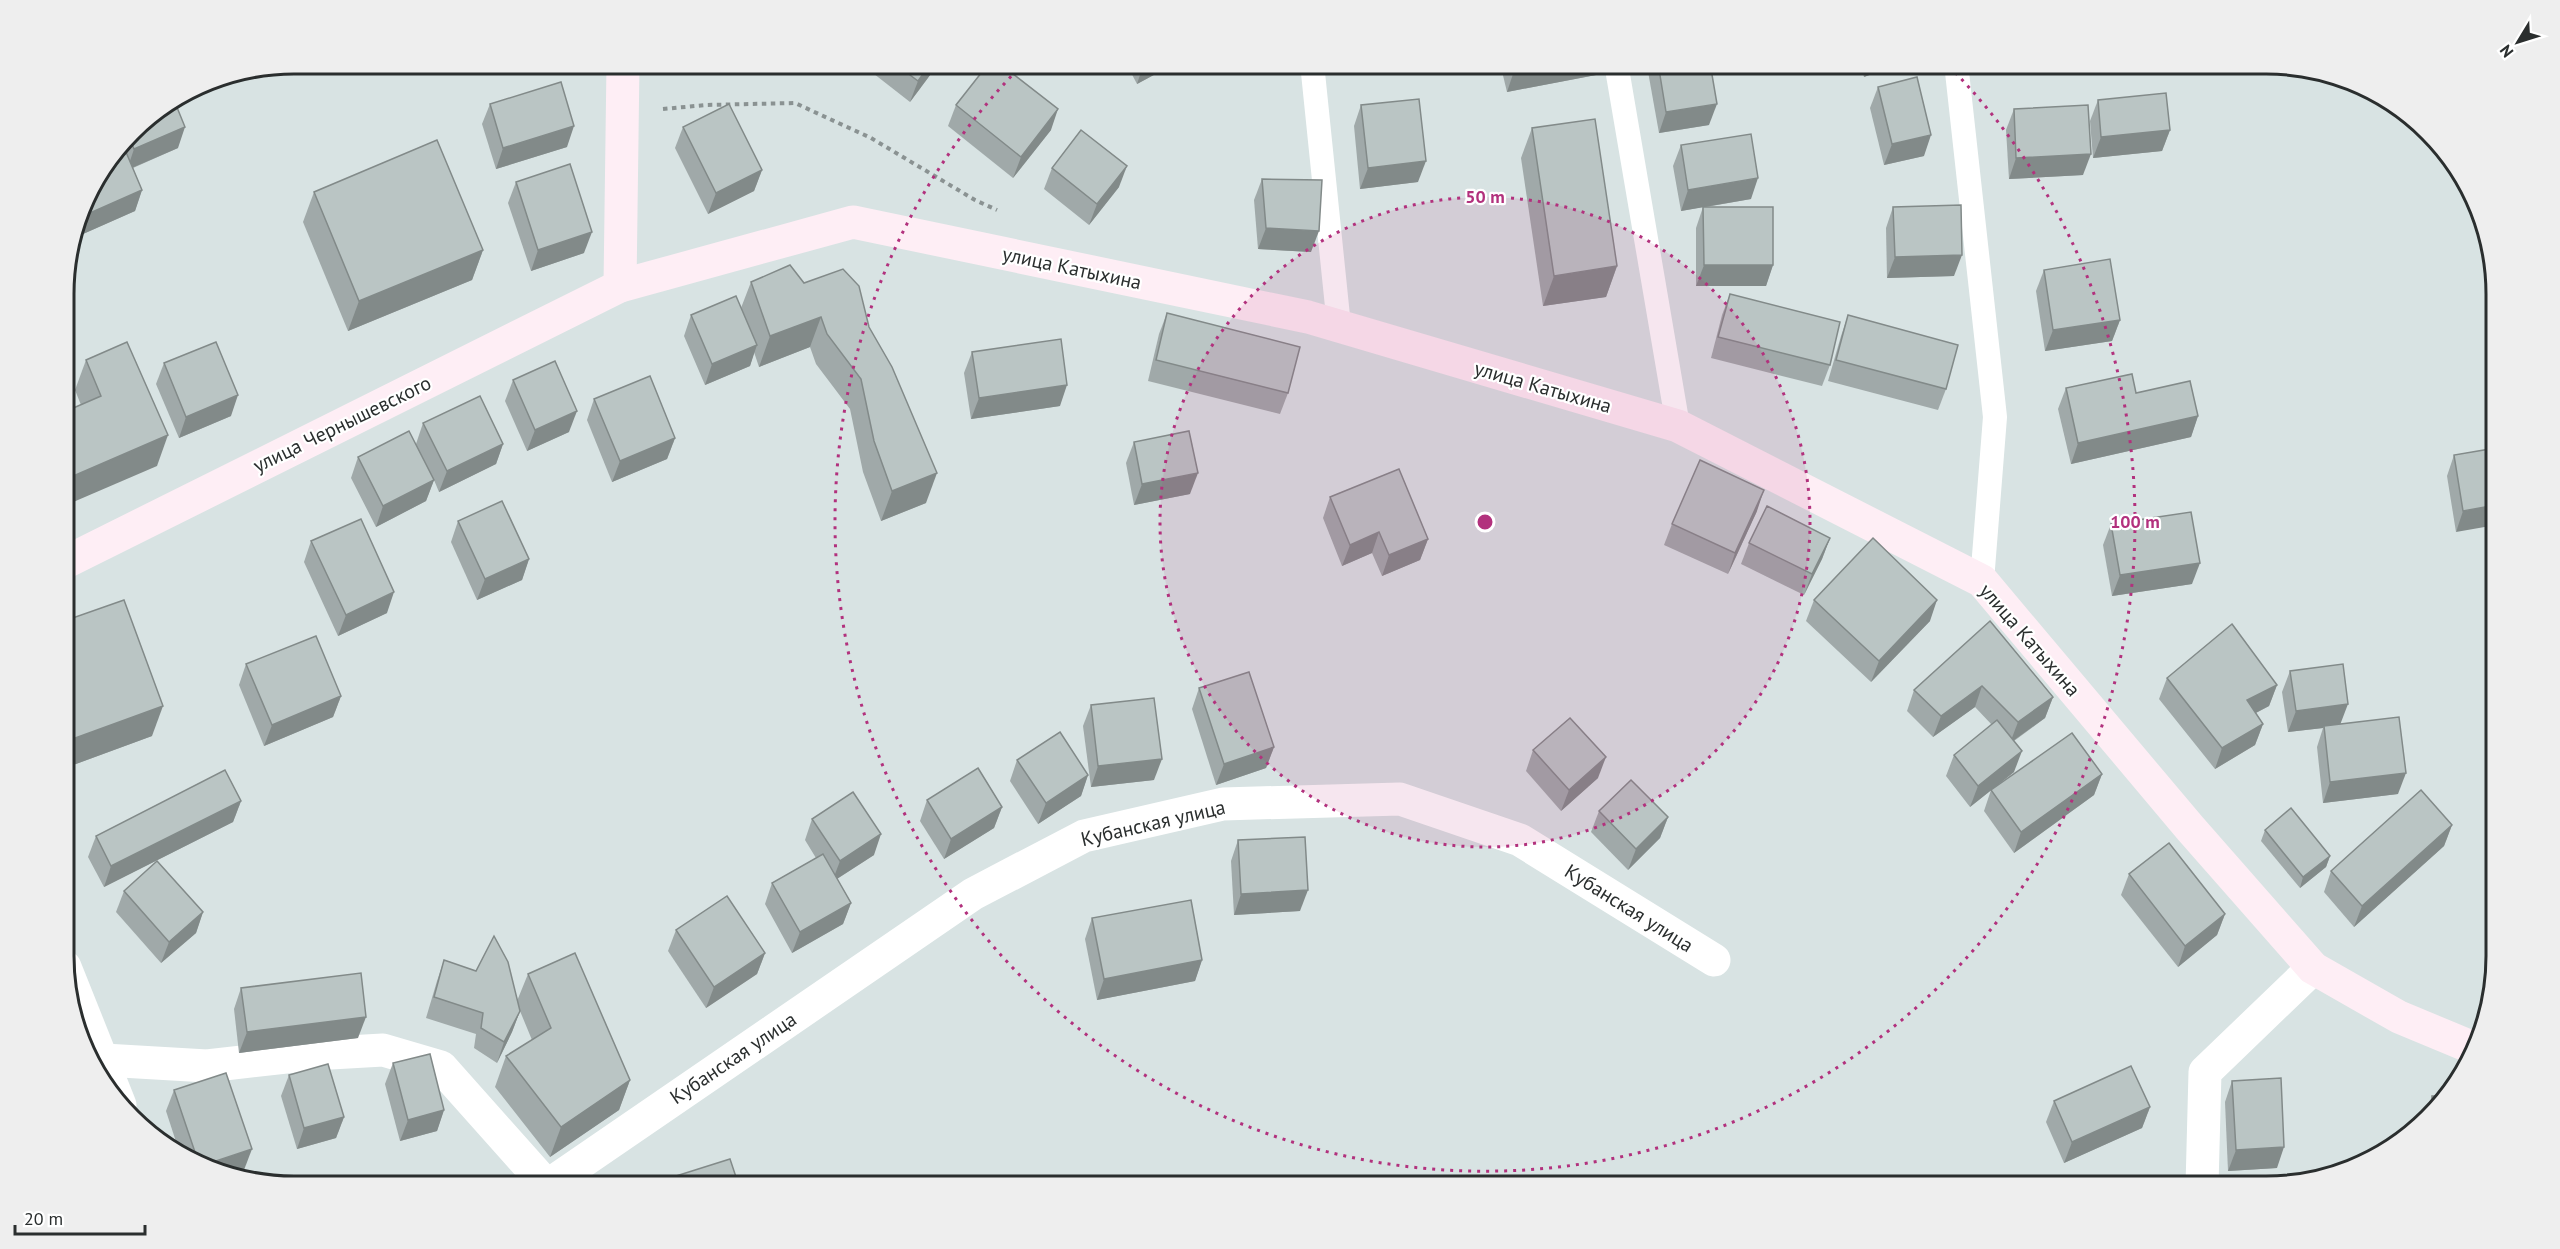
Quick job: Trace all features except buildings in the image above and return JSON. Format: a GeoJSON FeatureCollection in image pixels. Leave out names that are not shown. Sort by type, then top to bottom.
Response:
{"type":"FeatureCollection","features":[{"type":"Feature","properties":{"kind":"street"},"geometry":{"type":"LineString","coordinates":[[621,286],[623,74]]}},
{"type":"Feature","properties":{"kind":"street","name":"улица Катыхина"},"geometry":{"type":"LineString","coordinates":[[621,286],[853,222],[1308,317],[1678,426],[1982,581],[2190,828],[2313,968],[2399,1017],[2467,1045]]}},
{"type":"Feature","properties":{"kind":"street","name":"улица Чернышевского"},"geometry":{"type":"LineString","coordinates":[[74,557],[621,286]]}},
{"type":"Feature","properties":{"kind":"street","name":"Кубанская улица"},"geometry":{"type":"LineString","coordinates":[[562,1176],[973,894],[1084,836],[1223,804],[1400,799],[1520,840],[1714,960]]}},
{"type":"Feature","properties":{"kind":"street"},"geometry":{"type":"LineString","coordinates":[[2202,1176],[2205,1072],[2313,968]]}},
{"type":"Feature","properties":{"kind":"street"},"geometry":{"type":"LineString","coordinates":[[78,998],[110,1076]]}},
{"type":"Feature","properties":{"kind":"street","name":"Кубанская улица"},"geometry":{"type":"LineString","coordinates":[[104,1060],[207,1066],[313,1054],[383,1050],[441,1067],[538,1176]]}},
{"type":"Feature","properties":{"kind":"lane"},"geometry":{"type":"LineString","coordinates":[[1313,74],[1339,326]]}},
{"type":"Feature","properties":{"kind":"lane"},"geometry":{"type":"LineString","coordinates":[[1618,74],[1678,426]]}},
{"type":"Feature","properties":{"kind":"lane"},"geometry":{"type":"LineString","coordinates":[[1957,74],[1995,417],[1982,581]]}},
{"type":"Feature","properties":{"kind":"path"},"geometry":{"type":"LineString","coordinates":[[623,113],[706,105],[795,103],[871,138],[975,200],[1006,214]]}}]}
